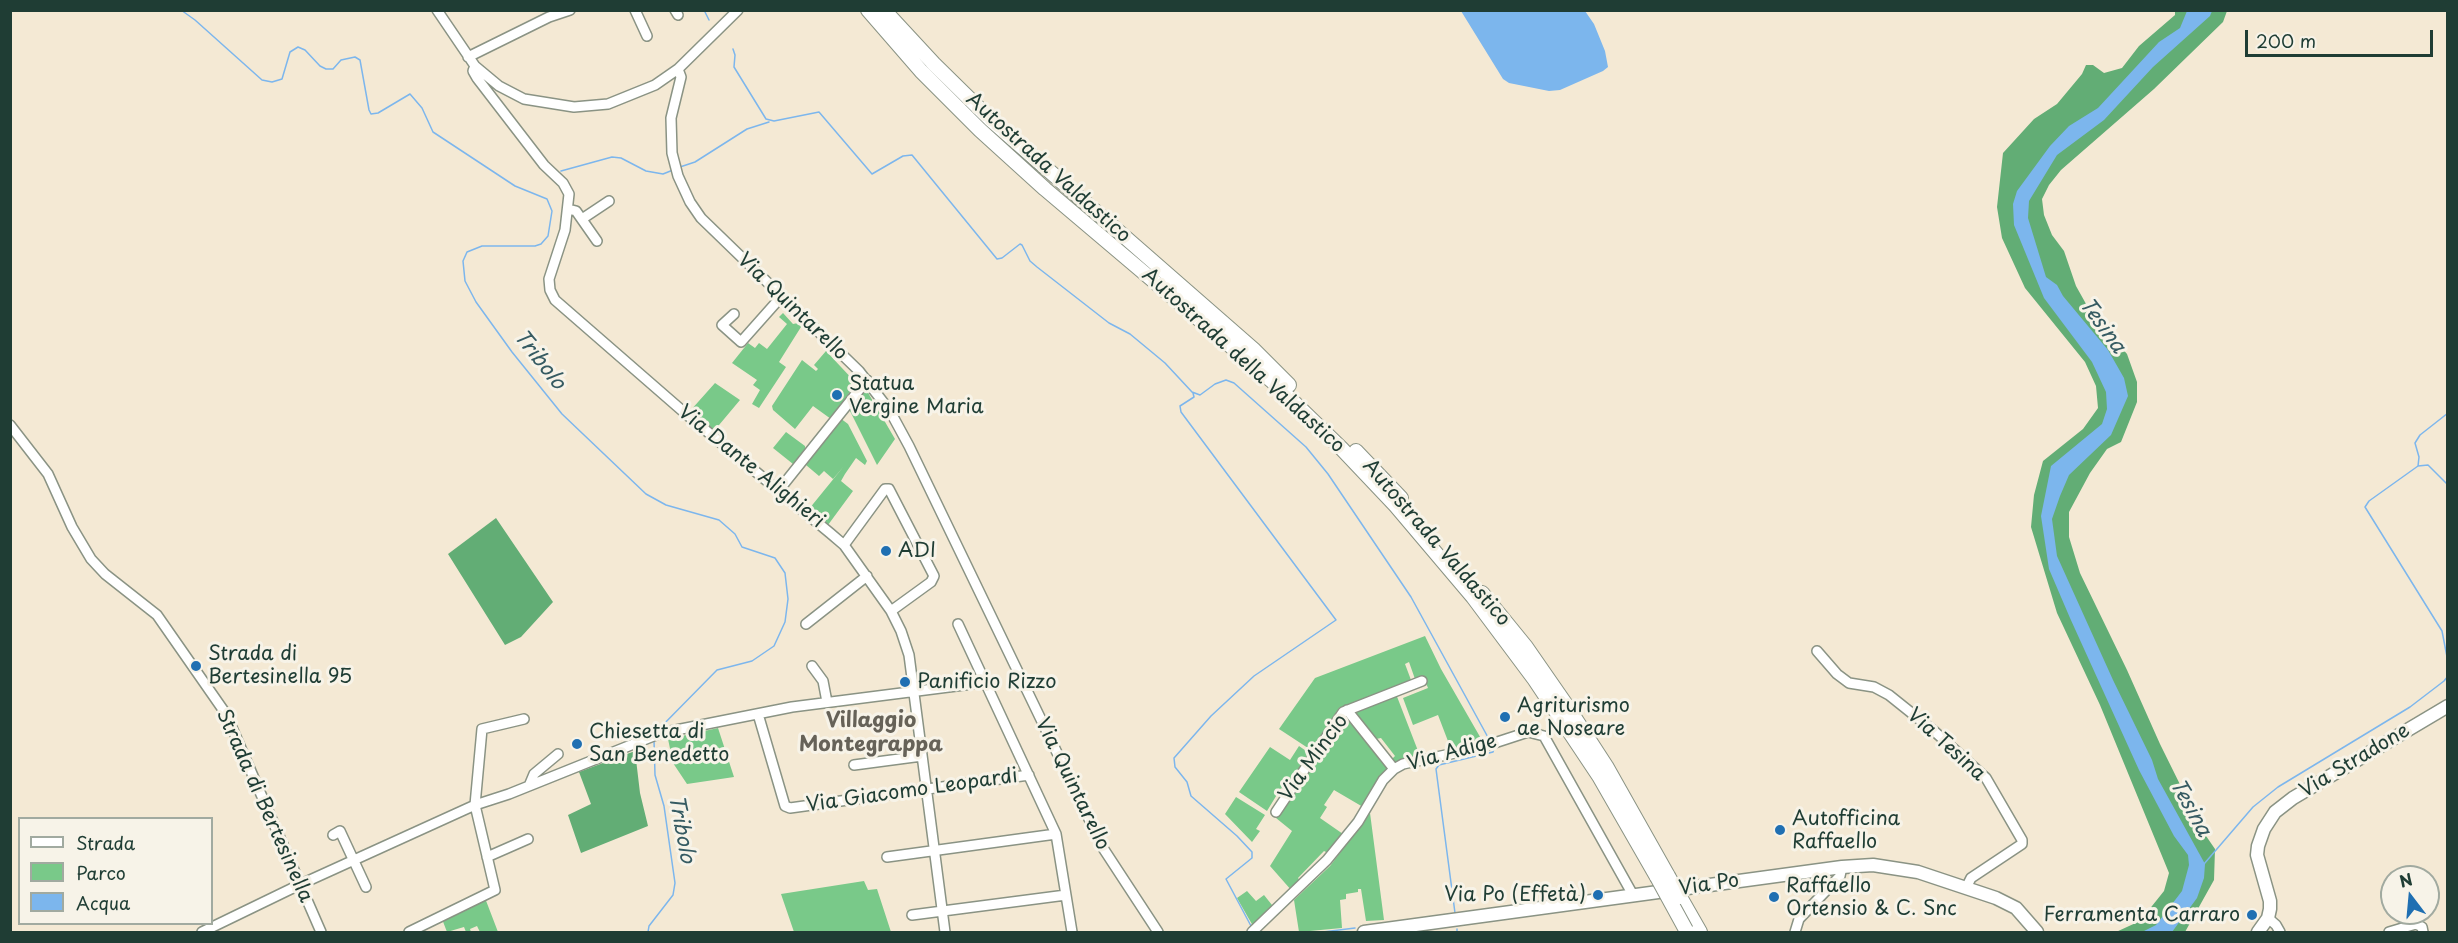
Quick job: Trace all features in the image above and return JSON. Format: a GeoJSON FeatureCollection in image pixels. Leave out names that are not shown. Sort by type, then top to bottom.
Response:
{"type":"FeatureCollection","features":[{"type":"Feature","properties":{"kind":"highway","name":"Autostrada della Valdastico"},"geometry":{"type":"LineString","coordinates":[[868,10],[921,71],[987,136],[1045,189],[1192,311],[1273,382],[1342,449],[1396,506],[1473,597],[1541,688],[1663,876],[1680,897],[1700,933]]}},
{"type":"Feature","properties":{"kind":"highway","name":"Autostrada Valdastico"},"geometry":{"type":"LineString","coordinates":[[884,10],[934,64],[991,120],[1253,349],[1381,475],[1464,570],[1526,647],[1606,766],[1663,876]]}},
{"type":"Feature","properties":{"kind":"highway","name":"Autostrada della Valdastico"},"geometry":{"type":"LineString","coordinates":[[1663,876],[1687,931]]}},
{"type":"Feature","properties":{"kind":"main road","name":"Via Stradone"},"geometry":{"type":"LineString","coordinates":[[2263,925],[2270,902],[2257,855],[2260,837],[2275,812],[2293,798],[2448,706]]}},
{"type":"Feature","properties":{"kind":"main road","name":"Via Po"},"geometry":{"type":"LineString","coordinates":[[1367,932],[1842,867],[1873,865],[1897,867],[2006,902],[2028,920],[2037,933]]}},
{"type":"Feature","properties":{"kind":"street"},"geometry":{"type":"LineString","coordinates":[[437,10],[475,66],[499,86],[524,99],[574,107],[600,105],[625,99],[655,85],[678,69],[738,10]]}},
{"type":"Feature","properties":{"kind":"street"},"geometry":{"type":"LineString","coordinates":[[468,57],[549,17],[570,10]]}},
{"type":"Feature","properties":{"kind":"street"},"geometry":{"type":"LineString","coordinates":[[635,10],[647,36]]}},
{"type":"Feature","properties":{"kind":"street","name":"Via Dante Alighieri"},"geometry":{"type":"LineString","coordinates":[[475,66],[473,71],[477,78],[544,165],[565,186],[569,199],[565,230],[549,279],[550,290],[555,300],[678,407],[844,545],[891,611],[902,631],[909,655],[945,933]]}},
{"type":"Feature","properties":{"kind":"street","name":"Via Quintarello"},"geometry":{"type":"LineString","coordinates":[[678,69],[681,77],[674,99],[670,133],[677,172],[690,202],[701,218],[867,380],[890,411],[1103,848],[1158,932]]}},
{"type":"Feature","properties":{"kind":"street"},"geometry":{"type":"LineString","coordinates":[[582,219],[609,201]]}},
{"type":"Feature","properties":{"kind":"street"},"geometry":{"type":"LineString","coordinates":[[568,209],[576,211],[597,241]]}},
{"type":"Feature","properties":{"kind":"street"},"geometry":{"type":"LineString","coordinates":[[734,314],[722,325],[741,342],[781,297]]}},
{"type":"Feature","properties":{"kind":"street"},"geometry":{"type":"LineString","coordinates":[[779,490],[867,380]]}},
{"type":"Feature","properties":{"kind":"street","name":"Strada di Bertesinella"},"geometry":{"type":"LineString","coordinates":[[10,425],[48,474],[72,527],[91,560],[157,615],[226,714],[321,933]]}},
{"type":"Feature","properties":{"kind":"street"},"geometry":{"type":"LineString","coordinates":[[844,545],[885,489],[889,489],[934,576],[931,582],[891,611]]}},
{"type":"Feature","properties":{"kind":"street"},"geometry":{"type":"LineString","coordinates":[[806,624],[867,576]]}},
{"type":"Feature","properties":{"kind":"street"},"geometry":{"type":"LineString","coordinates":[[958,624],[1056,834],[1072,933]]}},
{"type":"Feature","properties":{"kind":"street","name":"Via Tesina"},"geometry":{"type":"LineString","coordinates":[[1817,651],[1837,674],[1849,683],[1874,687],[1889,695],[1934,731],[1986,778],[2022,844],[1971,878],[1966,888]]}},
{"type":"Feature","properties":{"kind":"street"},"geometry":{"type":"LineString","coordinates":[[812,666],[823,681],[827,702]]}},
{"type":"Feature","properties":{"kind":"street","name":"Via Mincio"},"geometry":{"type":"LineString","coordinates":[[1276,812],[1342,712],[1422,681]]}},
{"type":"Feature","properties":{"kind":"street"},"geometry":{"type":"LineString","coordinates":[[202,933],[299,885],[475,805],[661,734],[827,702],[985,684]]}},
{"type":"Feature","properties":{"kind":"street"},"geometry":{"type":"LineString","coordinates":[[1347,710],[1394,769]]}},
{"type":"Feature","properties":{"kind":"street","name":"Via Giacomo Leopardi"},"geometry":{"type":"LineString","coordinates":[[758,714],[785,806],[790,808],[1029,775]]}},
{"type":"Feature","properties":{"kind":"street"},"geometry":{"type":"LineString","coordinates":[[409,933],[495,890],[475,805],[483,729],[524,719]]}},
{"type":"Feature","properties":{"kind":"street","name":"Via Adige"},"geometry":{"type":"LineString","coordinates":[[1252,933],[1327,860],[1358,822],[1383,780],[1394,769],[1403,764],[1492,744],[1528,732],[1544,736],[1634,895]]}},
{"type":"Feature","properties":{"kind":"street"},"geometry":{"type":"LineString","coordinates":[[529,786],[534,774],[558,754]]}},
{"type":"Feature","properties":{"kind":"street"},"geometry":{"type":"LineString","coordinates":[[854,765],[922,756]]}},
{"type":"Feature","properties":{"kind":"street"},"geometry":{"type":"LineString","coordinates":[[333,835],[340,831],[366,887]]}},
{"type":"Feature","properties":{"kind":"street"},"geometry":{"type":"LineString","coordinates":[[887,857],[1056,834]]}},
{"type":"Feature","properties":{"kind":"street"},"geometry":{"type":"LineString","coordinates":[[487,857],[528,839]]}},
{"type":"Feature","properties":{"kind":"street"},"geometry":{"type":"LineString","coordinates":[[1796,933],[1799,919],[1840,876],[1842,867]]}},
{"type":"Feature","properties":{"kind":"street"},"geometry":{"type":"LineString","coordinates":[[912,915],[1066,895]]}},
{"type":"Feature","properties":{"kind":"street"},"geometry":{"type":"LineString","coordinates":[[2389,933],[2416,924],[2422,927],[2423,933]]}},
{"type":"Feature","properties":{"kind":"street"},"geometry":{"type":"LineString","coordinates":[[2263,925],[2276,925],[2278,933]]}},
{"type":"Feature","properties":{"kind":"green space"},"geometry":{"type":"Polygon","coordinates":[[[2175,11],[2227,11],[2223,22],[2154,89],[2061,170],[2049,185],[2042,199],[2044,215],[2052,235],[2064,251],[2076,286],[2090,311],[2127,354],[2137,382],[2137,402],[2121,442],[2107,449],[2090,473],[2069,512],[2069,537],[2080,573],[2160,744],[2204,833],[2215,849],[2214,880],[2185,932],[2116,932],[2140,921],[2164,891],[2169,873],[2100,705],[2057,613],[2031,527],[2034,495],[2043,461],[2083,429],[2098,408],[2096,386],[2085,362],[2025,288],[2002,238],[1997,207],[2003,153],[2034,119],[2057,104],[2082,74],[2086,65],[2093,65],[2104,73],[2122,68],[2139,46],[2175,15],[2175,11]]]}},
{"type":"Feature","properties":{"kind":"green space"},"geometry":{"type":"Polygon","coordinates":[[[783,313],[793,324],[798,323],[801,327],[779,362],[786,367],[759,408],[752,404],[760,390],[753,385],[757,380],[732,363],[748,343],[755,348],[759,343],[767,349],[787,324],[779,317],[783,313]]]}},
{"type":"Feature","properties":{"kind":"green space"},"geometry":{"type":"Polygon","coordinates":[[[826,351],[856,383],[831,419],[813,406],[795,429],[773,410],[772,406],[802,360],[816,371],[818,369],[814,365],[826,351]]]}},
{"type":"Feature","properties":{"kind":"green space"},"geometry":{"type":"Polygon","coordinates":[[[715,383],[740,400],[714,431],[690,411],[715,383]]]}},
{"type":"Feature","properties":{"kind":"green space"},"geometry":{"type":"Polygon","coordinates":[[[861,391],[867,391],[895,439],[877,465],[850,411],[850,405],[861,391]]]}},
{"type":"Feature","properties":{"kind":"green space"},"geometry":{"type":"Polygon","coordinates":[[[840,418],[848,424],[867,461],[865,465],[856,458],[845,474],[841,481],[853,491],[828,525],[809,509],[844,466],[833,479],[824,471],[819,476],[806,465],[806,461],[840,418]]]}},
{"type":"Feature","properties":{"kind":"green space"},"geometry":{"type":"Polygon","coordinates":[[[786,432],[805,446],[805,450],[793,464],[773,448],[786,432]]]}},
{"type":"Feature","properties":{"kind":"green space"},"geometry":{"type":"Polygon","coordinates":[[[496,518],[553,602],[521,637],[505,645],[448,554],[496,518]]]}},
{"type":"Feature","properties":{"kind":"green space"},"geometry":{"type":"Polygon","coordinates":[[[1425,636],[1441,669],[1483,742],[1451,749],[1438,715],[1413,725],[1403,698],[1428,688],[1423,676],[1415,679],[1409,662],[1405,664],[1411,680],[1339,708],[1311,750],[1279,729],[1315,678],[1425,636]]]}},
{"type":"Feature","properties":{"kind":"green space"},"geometry":{"type":"Polygon","coordinates":[[[1396,694],[1420,756],[1395,763],[1392,759],[1395,756],[1381,738],[1376,739],[1355,713],[1356,710],[1396,694]]]}},
{"type":"Feature","properties":{"kind":"green space"},"geometry":{"type":"Polygon","coordinates":[[[1345,717],[1389,768],[1363,807],[1334,790],[1324,805],[1327,807],[1320,818],[1343,834],[1328,853],[1324,851],[1298,878],[1301,882],[1292,891],[1270,866],[1292,831],[1276,818],[1325,746],[1329,748],[1336,737],[1332,734],[1345,717]]]}},
{"type":"Feature","properties":{"kind":"green space"},"geometry":{"type":"Polygon","coordinates":[[[718,728],[734,777],[687,784],[673,763],[668,739],[718,728]]]}},
{"type":"Feature","properties":{"kind":"green space"},"geometry":{"type":"Polygon","coordinates":[[[1299,746],[1309,753],[1309,756],[1285,790],[1281,788],[1267,811],[1239,792],[1270,747],[1290,760],[1299,746]]]}},
{"type":"Feature","properties":{"kind":"green space"},"geometry":{"type":"Polygon","coordinates":[[[635,751],[640,793],[648,826],[581,853],[568,815],[591,804],[579,772],[635,751]]]}},
{"type":"Feature","properties":{"kind":"green space"},"geometry":{"type":"Polygon","coordinates":[[[1236,797],[1265,815],[1256,829],[1260,831],[1252,842],[1225,814],[1236,797]]]}},
{"type":"Feature","properties":{"kind":"green space"},"geometry":{"type":"Polygon","coordinates":[[[1370,813],[1384,920],[1366,921],[1361,889],[1358,889],[1358,892],[1346,894],[1346,899],[1340,900],[1342,928],[1299,932],[1294,900],[1330,866],[1370,813]]]}},
{"type":"Feature","properties":{"kind":"green space"},"geometry":{"type":"Polygon","coordinates":[[[864,881],[868,890],[877,889],[891,932],[794,932],[781,894],[864,881]]]}},
{"type":"Feature","properties":{"kind":"green space"},"geometry":{"type":"Polygon","coordinates":[[[1247,891],[1256,901],[1264,895],[1272,905],[1272,908],[1253,926],[1237,898],[1247,891]]]}},
{"type":"Feature","properties":{"kind":"green space"},"geometry":{"type":"Polygon","coordinates":[[[485,898],[498,932],[480,932],[477,926],[470,929],[471,932],[466,932],[464,927],[447,932],[442,919],[485,898]]]}},
{"type":"Feature","properties":{"kind":"water"},"geometry":{"type":"Polygon","coordinates":[[[1461,11],[1585,11],[1594,24],[1605,51],[1608,67],[1560,90],[1549,91],[1509,83],[1503,79],[1461,11]]]}},
{"type":"Feature","properties":{"kind":"water","name":"Tesina"},"geometry":{"type":"Polygon","coordinates":[[[2187,11],[2212,11],[2210,16],[2153,67],[2104,120],[2057,155],[2029,201],[2028,218],[2046,277],[2057,285],[2063,296],[2108,350],[2124,378],[2128,396],[2111,435],[2069,475],[2052,519],[2057,556],[2152,760],[2158,779],[2205,864],[2204,878],[2197,898],[2172,932],[2142,932],[2156,925],[2182,891],[2189,865],[2188,855],[2174,836],[2139,770],[2070,618],[2049,569],[2041,516],[2051,466],[2102,424],[2107,409],[2106,392],[2092,362],[2044,298],[2014,225],[2013,204],[2017,191],[2050,146],[2069,126],[2098,108],[2159,42],[2180,28],[2187,11]]]}},
{"type":"Feature","properties":{"kind":"waterway","name":"Tribolo"},"geometry":{"type":"LineString","coordinates":[[181,10],[262,80],[272,82],[282,79],[290,52],[298,47],[305,50],[320,66],[326,69],[333,69],[341,60],[355,57],[360,60],[371,114],[378,113],[410,94],[422,108],[433,132],[515,186],[547,199],[552,211],[548,236],[541,244],[482,246],[467,252],[463,261],[465,281],[476,302],[512,352],[562,414],[646,494],[666,505],[719,520],[735,534],[742,547],[775,558],[785,573],[788,599],[785,622],[774,646],[752,661],[717,670],[656,732]]}},
{"type":"Feature","properties":{"kind":"waterway"},"geometry":{"type":"LineString","coordinates":[[704,10],[709,20]]}},
{"type":"Feature","properties":{"kind":"waterway"},"geometry":{"type":"LineString","coordinates":[[733,49],[734,67],[766,119],[774,121],[819,112],[872,174],[903,156],[912,155],[997,259],[1002,258],[1020,244],[1022,245],[1030,261],[1109,323],[1130,334],[1165,363],[1192,392],[1200,395],[1215,384],[1226,380],[1234,383],[1306,447],[1328,474],[1411,597],[1490,741]]}},
{"type":"Feature","properties":{"kind":"waterway"},"geometry":{"type":"LineString","coordinates":[[680,167],[695,162],[747,129],[769,122]]}},
{"type":"Feature","properties":{"kind":"waterway"},"geometry":{"type":"LineString","coordinates":[[561,171],[612,157],[621,158],[646,171],[663,174],[673,170]]}},
{"type":"Feature","properties":{"kind":"waterway"},"geometry":{"type":"LineString","coordinates":[[1193,393],[1194,397],[1180,406],[1181,412],[1336,620],[1254,676],[1211,716],[1174,758],[1175,767],[1187,782],[1191,796],[1252,852],[1252,858],[1226,879],[1251,926]]}},
{"type":"Feature","properties":{"kind":"waterway"},"geometry":{"type":"LineString","coordinates":[[2448,413],[2420,435],[2415,443],[2419,457],[2418,466],[2369,501],[2365,507],[2442,631],[2448,662]]}},
{"type":"Feature","properties":{"kind":"waterway"},"geometry":{"type":"LineString","coordinates":[[2418,466],[2428,465],[2448,485]]}},
{"type":"Feature","properties":{"kind":"waterway"},"geometry":{"type":"LineString","coordinates":[[2204,864],[2253,807],[2278,787],[2410,707],[2448,676]]}},
{"type":"Feature","properties":{"kind":"waterway","name":"Tribolo"},"geometry":{"type":"LineString","coordinates":[[648,932],[649,926],[673,895],[675,883],[664,806],[655,775],[654,740]]}},
{"type":"Feature","properties":{"kind":"waterway"},"geometry":{"type":"LineString","coordinates":[[1455,913],[1436,769],[1439,765],[1493,752],[1494,748]]}},
{"type":"Feature","properties":{"kind":"waterway"},"geometry":{"type":"LineString","coordinates":[[1323,932],[1355,928]]}},
{"type":"Feature","properties":{"kind":"place","name":"Statua Vergine Maria"},"geometry":{"type":"Point","coordinates":[837,395]}},
{"type":"Feature","properties":{"kind":"place","name":"ADI"},"geometry":{"type":"Point","coordinates":[886,551]}},
{"type":"Feature","properties":{"kind":"place","name":"Strada di Bertesinella 95"},"geometry":{"type":"Point","coordinates":[196,666]}},
{"type":"Feature","properties":{"kind":"place","name":"Panificio Rizzo"},"geometry":{"type":"Point","coordinates":[905,682]}},
{"type":"Feature","properties":{"kind":"place","name":"Agriturismo ae Noseare"},"geometry":{"type":"Point","coordinates":[1505,717]}},
{"type":"Feature","properties":{"kind":"place","name":"Chiesetta di San Benedetto"},"geometry":{"type":"Point","coordinates":[577,744]}},
{"type":"Feature","properties":{"kind":"place","name":"Autofficina Raffaello"},"geometry":{"type":"Point","coordinates":[1780,830]}},
{"type":"Feature","properties":{"kind":"place","name":"Via Po (Effetà)"},"geometry":{"type":"Point","coordinates":[1598,895]}},
{"type":"Feature","properties":{"kind":"place","name":"Raffaello Ortensio & C. Snc"},"geometry":{"type":"Point","coordinates":[1774,897]}},
{"type":"Feature","properties":{"kind":"place","name":"Ferramenta Carraro"},"geometry":{"type":"Point","coordinates":[2252,915]}},
{"type":"Feature","properties":{"kind":"district","name":"Villaggio Montegrappa"},"geometry":{"type":"Point","coordinates":[871,733]}}]}
